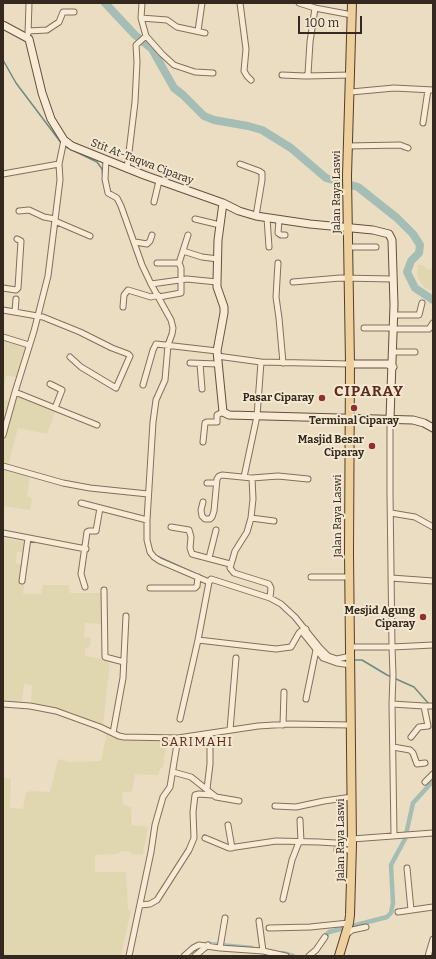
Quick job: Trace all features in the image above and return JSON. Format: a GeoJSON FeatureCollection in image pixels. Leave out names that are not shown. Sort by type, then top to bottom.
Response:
{"type":"FeatureCollection","features":[{"type":"Feature","properties":{"kind":"main road","name":"Jalan Raya Laswi"},"geometry":{"type":"LineString","coordinates":[[339,956],[347,929],[351,896],[352,845],[351,647],[349,576],[350,364],[347,176],[352,3]]}},
{"type":"Feature","properties":{"kind":"main road"},"geometry":{"type":"LineString","coordinates":[[3,25],[29,39]]}},
{"type":"Feature","properties":{"kind":"main road","name":"Stit At-Taqwa Ciparay"},"geometry":{"type":"LineString","coordinates":[[29,39],[42,93],[51,119],[64,140],[72,146],[127,169],[256,216],[279,220],[373,230],[389,234],[392,240],[393,279]]}},
{"type":"Feature","properties":{"kind":"main road"},"geometry":{"type":"LineString","coordinates":[[223,203],[220,225],[217,282],[217,287],[223,303],[224,313],[217,353],[223,412],[229,415],[419,421],[433,428]]}},
{"type":"Feature","properties":{"kind":"main road"},"geometry":{"type":"LineString","coordinates":[[390,419],[394,329],[393,279]]}},
{"type":"Feature","properties":{"kind":"main road"},"geometry":{"type":"LineString","coordinates":[[350,364],[388,364],[393,367]]}},
{"type":"Feature","properties":{"kind":"street"},"geometry":{"type":"LineString","coordinates":[[29,3],[29,39]]}},
{"type":"Feature","properties":{"kind":"street"},"geometry":{"type":"LineString","coordinates":[[142,3],[141,18],[145,37],[162,54],[174,65],[195,72],[213,73]]}},
{"type":"Feature","properties":{"kind":"street"},"geometry":{"type":"LineString","coordinates":[[198,31],[202,3]]}},
{"type":"Feature","properties":{"kind":"street"},"geometry":{"type":"LineString","coordinates":[[240,3],[246,49],[244,71],[251,80]]}},
{"type":"Feature","properties":{"kind":"street"},"geometry":{"type":"LineString","coordinates":[[299,3],[315,8],[352,15]]}},
{"type":"Feature","properties":{"kind":"street"},"geometry":{"type":"LineString","coordinates":[[306,76],[308,73],[310,42],[315,8]]}},
{"type":"Feature","properties":{"kind":"street"},"geometry":{"type":"LineString","coordinates":[[28,31],[47,30],[59,22],[63,12],[74,12]]}},
{"type":"Feature","properties":{"kind":"street"},"geometry":{"type":"LineString","coordinates":[[141,18],[164,20],[177,27],[205,33]]}},
{"type":"Feature","properties":{"kind":"street"},"geometry":{"type":"LineString","coordinates":[[127,169],[135,102],[137,62],[136,45],[145,37]]}},
{"type":"Feature","properties":{"kind":"street"},"geometry":{"type":"LineString","coordinates":[[282,75],[351,75]]}},
{"type":"Feature","properties":{"kind":"street"},"geometry":{"type":"LineString","coordinates":[[350,92],[394,88],[430,90],[423,123]]}},
{"type":"Feature","properties":{"kind":"street"},"geometry":{"type":"LineString","coordinates":[[3,435],[38,316],[48,276],[60,180],[59,164],[64,140]]}},
{"type":"Feature","properties":{"kind":"street"},"geometry":{"type":"LineString","coordinates":[[348,146],[400,145],[408,148]]}},
{"type":"Feature","properties":{"kind":"street"},"geometry":{"type":"LineString","coordinates":[[106,160],[105,179],[108,193],[116,198],[121,206],[142,265],[156,296],[171,320],[173,328],[168,345],[165,380],[156,400],[152,422],[147,520],[147,540],[149,550],[152,556],[160,561],[198,577],[210,581],[212,579],[270,598],[287,609],[330,661],[351,660]]}},
{"type":"Feature","properties":{"kind":"street"},"geometry":{"type":"LineString","coordinates":[[3,174],[59,164]]}},
{"type":"Feature","properties":{"kind":"street"},"geometry":{"type":"LineString","coordinates":[[240,164],[262,173],[256,216]]}},
{"type":"Feature","properties":{"kind":"street"},"geometry":{"type":"LineString","coordinates":[[154,202],[159,181]]}},
{"type":"Feature","properties":{"kind":"street"},"geometry":{"type":"LineString","coordinates":[[19,211],[29,210],[90,236]]}},
{"type":"Feature","properties":{"kind":"street"},"geometry":{"type":"LineString","coordinates":[[267,218],[269,248]]}},
{"type":"Feature","properties":{"kind":"street"},"geometry":{"type":"LineString","coordinates":[[195,219],[220,225]]}},
{"type":"Feature","properties":{"kind":"street"},"geometry":{"type":"LineString","coordinates":[[279,220],[278,233],[285,236]]}},
{"type":"Feature","properties":{"kind":"street"},"geometry":{"type":"LineString","coordinates":[[135,242],[147,244],[152,235]]}},
{"type":"Feature","properties":{"kind":"street"},"geometry":{"type":"LineString","coordinates":[[123,307],[124,295],[128,290],[156,296],[181,293],[181,266],[179,263],[188,235]]}},
{"type":"Feature","properties":{"kind":"street"},"geometry":{"type":"LineString","coordinates":[[3,288],[16,290],[18,288],[21,241],[17,239]]}},
{"type":"Feature","properties":{"kind":"street"},"geometry":{"type":"LineString","coordinates":[[348,247],[376,247]]}},
{"type":"Feature","properties":{"kind":"street"},"geometry":{"type":"LineString","coordinates":[[183,251],[202,257],[218,259]]}},
{"type":"Feature","properties":{"kind":"street"},"geometry":{"type":"LineString","coordinates":[[157,263],[179,263]]}},
{"type":"Feature","properties":{"kind":"street"},"geometry":{"type":"LineString","coordinates":[[278,263],[276,297],[283,363]]}},
{"type":"Feature","properties":{"kind":"street"},"geometry":{"type":"LineString","coordinates":[[293,282],[340,278],[393,279]]}},
{"type":"Feature","properties":{"kind":"street"},"geometry":{"type":"LineString","coordinates":[[151,284],[181,280],[217,282]]}},
{"type":"Feature","properties":{"kind":"street"},"geometry":{"type":"LineString","coordinates":[[15,312],[16,299]]}},
{"type":"Feature","properties":{"kind":"street"},"geometry":{"type":"LineString","coordinates":[[394,315],[420,315],[422,303]]}},
{"type":"Feature","properties":{"kind":"street"},"geometry":{"type":"LineString","coordinates":[[3,310],[45,318],[128,354],[130,358],[116,388],[81,367],[70,357]]}},
{"type":"Feature","properties":{"kind":"street"},"geometry":{"type":"LineString","coordinates":[[364,328],[429,329],[433,323]]}},
{"type":"Feature","properties":{"kind":"street"},"geometry":{"type":"LineString","coordinates":[[3,337],[29,345]]}},
{"type":"Feature","properties":{"kind":"street"},"geometry":{"type":"LineString","coordinates":[[143,385],[154,345],[158,344],[217,353],[261,362],[350,364]]}},
{"type":"Feature","properties":{"kind":"street"},"geometry":{"type":"LineString","coordinates":[[393,352],[415,352]]}},
{"type":"Feature","properties":{"kind":"street"},"geometry":{"type":"LineString","coordinates":[[244,477],[257,416],[261,362]]}},
{"type":"Feature","properties":{"kind":"street"},"geometry":{"type":"LineString","coordinates":[[190,363],[218,364]]}},
{"type":"Feature","properties":{"kind":"street"},"geometry":{"type":"LineString","coordinates":[[200,364],[202,389]]}},
{"type":"Feature","properties":{"kind":"street"},"geometry":{"type":"LineString","coordinates":[[50,384],[62,390],[55,408]]}},
{"type":"Feature","properties":{"kind":"street"},"geometry":{"type":"LineString","coordinates":[[15,392],[97,425]]}},
{"type":"Feature","properties":{"kind":"street"},"geometry":{"type":"LineString","coordinates":[[203,442],[205,424],[207,422],[217,422],[218,415],[223,412]]}},
{"type":"Feature","properties":{"kind":"street"},"geometry":{"type":"LineString","coordinates":[[390,419],[394,835]]}},
{"type":"Feature","properties":{"kind":"street"},"geometry":{"type":"LineString","coordinates":[[3,466],[90,488],[148,494]]}},
{"type":"Feature","properties":{"kind":"street"},"geometry":{"type":"LineString","coordinates":[[203,502],[201,510],[202,516],[209,520],[214,511],[216,483],[218,477],[222,475],[252,478],[278,476],[308,479]]}},
{"type":"Feature","properties":{"kind":"street"},"geometry":{"type":"LineString","coordinates":[[252,478],[253,499],[251,518],[247,532],[235,551],[230,568],[233,572],[269,584],[271,588],[270,598]]}},
{"type":"Feature","properties":{"kind":"street"},"geometry":{"type":"LineString","coordinates":[[207,483],[216,483]]}},
{"type":"Feature","properties":{"kind":"street"},"geometry":{"type":"LineString","coordinates":[[81,503],[147,520]]}},
{"type":"Feature","properties":{"kind":"street"},"geometry":{"type":"LineString","coordinates":[[85,587],[82,574],[88,532],[96,531],[100,508]]}},
{"type":"Feature","properties":{"kind":"street"},"geometry":{"type":"LineString","coordinates":[[391,513],[415,517],[433,527]]}},
{"type":"Feature","properties":{"kind":"street"},"geometry":{"type":"LineString","coordinates":[[251,518],[274,521]]}},
{"type":"Feature","properties":{"kind":"street"},"geometry":{"type":"LineString","coordinates":[[171,527],[188,529],[191,537],[191,553],[230,564]]}},
{"type":"Feature","properties":{"kind":"street"},"geometry":{"type":"LineString","coordinates":[[208,558],[216,530]]}},
{"type":"Feature","properties":{"kind":"street"},"geometry":{"type":"LineString","coordinates":[[3,533],[86,549]]}},
{"type":"Feature","properties":{"kind":"street"},"geometry":{"type":"LineString","coordinates":[[22,581],[28,538]]}},
{"type":"Feature","properties":{"kind":"street"},"geometry":{"type":"LineString","coordinates":[[311,577],[349,576]]}},
{"type":"Feature","properties":{"kind":"street"},"geometry":{"type":"LineString","coordinates":[[150,588],[194,588],[197,586],[198,577]]}},
{"type":"Feature","properties":{"kind":"street"},"geometry":{"type":"LineString","coordinates":[[391,578],[433,581]]}},
{"type":"Feature","properties":{"kind":"street"},"geometry":{"type":"LineString","coordinates":[[180,719],[210,581]]}},
{"type":"Feature","properties":{"kind":"street"},"geometry":{"type":"LineString","coordinates":[[104,590],[105,657],[124,662]]}},
{"type":"Feature","properties":{"kind":"street"},"geometry":{"type":"LineString","coordinates":[[113,733],[124,662],[126,616]]}},
{"type":"Feature","properties":{"kind":"street"},"geometry":{"type":"LineString","coordinates":[[198,640],[276,648],[291,647],[299,633],[305,631]]}},
{"type":"Feature","properties":{"kind":"street"},"geometry":{"type":"LineString","coordinates":[[305,631],[316,650],[335,659],[351,660]]}},
{"type":"Feature","properties":{"kind":"street"},"geometry":{"type":"LineString","coordinates":[[351,647],[433,645]]}},
{"type":"Feature","properties":{"kind":"street"},"geometry":{"type":"LineString","coordinates":[[306,699],[316,650]]}},
{"type":"Feature","properties":{"kind":"street"},"geometry":{"type":"LineString","coordinates":[[230,730],[236,658]]}},
{"type":"Feature","properties":{"kind":"street"},"geometry":{"type":"LineString","coordinates":[[283,725],[284,692]]}},
{"type":"Feature","properties":{"kind":"street"},"geometry":{"type":"LineString","coordinates":[[3,704],[30,706],[56,711],[124,736],[178,738],[258,726],[351,725]]}},
{"type":"Feature","properties":{"kind":"street"},"geometry":{"type":"LineString","coordinates":[[392,704],[428,706],[428,726],[419,727],[411,737]]}},
{"type":"Feature","properties":{"kind":"street"},"geometry":{"type":"LineString","coordinates":[[206,789],[210,764],[210,748],[207,734]]}},
{"type":"Feature","properties":{"kind":"street"},"geometry":{"type":"LineString","coordinates":[[129,956],[156,818],[163,797],[170,787],[178,738]]}},
{"type":"Feature","properties":{"kind":"street"},"geometry":{"type":"LineString","coordinates":[[393,747],[410,750],[413,753],[417,764],[425,763]]}},
{"type":"Feature","properties":{"kind":"street"},"geometry":{"type":"LineString","coordinates":[[172,772],[191,777],[212,795]]}},
{"type":"Feature","properties":{"kind":"street"},"geometry":{"type":"LineString","coordinates":[[425,782],[433,774]]}},
{"type":"Feature","properties":{"kind":"street"},"geometry":{"type":"LineString","coordinates":[[140,905],[150,904],[157,900],[189,850],[194,838],[193,800],[195,796],[199,794],[212,795],[239,801]]}},
{"type":"Feature","properties":{"kind":"street"},"geometry":{"type":"LineString","coordinates":[[275,806],[296,807],[352,797]]}},
{"type":"Feature","properties":{"kind":"street"},"geometry":{"type":"LineString","coordinates":[[283,899],[292,860],[300,842],[300,820]]}},
{"type":"Feature","properties":{"kind":"street"},"geometry":{"type":"LineString","coordinates":[[228,825],[232,848]]}},
{"type":"Feature","properties":{"kind":"street"},"geometry":{"type":"LineString","coordinates":[[336,850],[394,835],[433,833]]}},
{"type":"Feature","properties":{"kind":"street"},"geometry":{"type":"LineString","coordinates":[[205,838],[223,847],[232,848],[264,842],[300,842],[352,845]]}},
{"type":"Feature","properties":{"kind":"street"},"geometry":{"type":"LineString","coordinates":[[407,868],[411,910]]}},
{"type":"Feature","properties":{"kind":"street"},"geometry":{"type":"LineString","coordinates":[[398,912],[433,907]]}},
{"type":"Feature","properties":{"kind":"street"},"geometry":{"type":"LineString","coordinates":[[221,946],[225,918]]}},
{"type":"Feature","properties":{"kind":"street"},"geometry":{"type":"LineString","coordinates":[[259,921],[263,950]]}},
{"type":"Feature","properties":{"kind":"street"},"geometry":{"type":"LineString","coordinates":[[269,928],[310,927],[347,929],[349,934],[352,930],[366,927]]}},
{"type":"Feature","properties":{"kind":"street"},"geometry":{"type":"LineString","coordinates":[[309,956],[316,950],[325,937]]}},
{"type":"Feature","properties":{"kind":"street"},"geometry":{"type":"LineString","coordinates":[[428,956],[433,939]]}},
{"type":"Feature","properties":{"kind":"street"},"geometry":{"type":"LineString","coordinates":[[196,956],[206,945]]}},
{"type":"Feature","properties":{"kind":"street"},"geometry":{"type":"LineString","coordinates":[[184,956],[196,946],[206,945],[263,950],[286,956]]}},
{"type":"Feature","properties":{"kind":"shaded area"},"geometry":{"type":"Polygon","coordinates":[[[418,265],[422,265],[429,270],[433,268],[433,291],[424,287],[418,279],[418,265]]]}},
{"type":"Feature","properties":{"kind":"shaded area"},"geometry":{"type":"Polygon","coordinates":[[[3,339],[27,347],[17,377],[6,376],[3,391],[3,339]]]}},
{"type":"Feature","properties":{"kind":"shaded area"},"geometry":{"type":"Polygon","coordinates":[[[17,395],[56,410],[47,434],[18,428],[7,470],[30,476],[27,496],[32,498],[30,510],[3,506],[3,399],[14,402],[17,395]]]}},
{"type":"Feature","properties":{"kind":"shaded area"},"geometry":{"type":"Polygon","coordinates":[[[3,538],[29,543],[28,553],[17,552],[16,563],[27,566],[23,594],[41,594],[43,585],[69,585],[70,593],[106,593],[105,624],[85,623],[84,637],[91,638],[90,646],[85,649],[85,656],[110,660],[103,725],[78,717],[74,713],[31,703],[32,685],[24,684],[22,702],[3,703],[3,538]]]}},
{"type":"Feature","properties":{"kind":"shaded area"},"geometry":{"type":"Polygon","coordinates":[[[107,732],[127,739],[167,740],[163,767],[158,775],[135,774],[132,792],[122,792],[123,804],[132,808],[131,825],[148,827],[143,854],[132,855],[130,852],[122,851],[117,854],[95,855],[95,872],[126,872],[128,909],[131,910],[121,956],[3,956],[3,778],[11,778],[10,808],[23,809],[26,792],[50,792],[58,759],[70,762],[101,761],[107,732]]]}},
{"type":"Feature","properties":{"kind":"waterway"},"geometry":{"type":"LineString","coordinates":[[105,3],[135,35],[152,49],[174,88],[204,116],[214,120],[262,130],[291,148],[326,178],[358,187],[397,218],[413,234],[420,245],[419,253],[411,261],[407,272],[415,288],[433,300]]}},
{"type":"Feature","properties":{"kind":"waterway"},"geometry":{"type":"LineString","coordinates":[[3,60],[16,83],[62,144]]}},
{"type":"Feature","properties":{"kind":"waterway"},"geometry":{"type":"LineString","coordinates":[[64,146],[97,162],[102,169],[104,186]]}},
{"type":"Feature","properties":{"kind":"waterway"},"geometry":{"type":"LineString","coordinates":[[110,196],[116,201]]}},
{"type":"Feature","properties":{"kind":"waterway"},"geometry":{"type":"LineString","coordinates":[[159,557],[192,572]]}},
{"type":"Feature","properties":{"kind":"waterway"},"geometry":{"type":"LineString","coordinates":[[353,660],[362,660],[387,675],[414,687],[429,704]]}},
{"type":"Feature","properties":{"kind":"waterway"},"geometry":{"type":"LineString","coordinates":[[322,939],[329,932],[387,917],[391,913],[393,903],[391,865],[405,839],[413,803],[433,781]]}},
{"type":"Feature","properties":{"kind":"waterway"},"geometry":{"type":"LineString","coordinates":[[206,945],[252,948]]}},
{"type":"Feature","properties":{"kind":"waterway"},"geometry":{"type":"LineString","coordinates":[[283,953],[293,956]]}},
{"type":"Feature","properties":{"kind":"place","name":"Pasar Ciparay"},"geometry":{"type":"Point","coordinates":[322,398]}},
{"type":"Feature","properties":{"kind":"place","name":"Terminal Ciparay"},"geometry":{"type":"Point","coordinates":[354,408]}},
{"type":"Feature","properties":{"kind":"place","name":"Masjid Besar Ciparay"},"geometry":{"type":"Point","coordinates":[372,446]}},
{"type":"Feature","properties":{"kind":"place","name":"Mesjid Agung Ciparay"},"geometry":{"type":"Point","coordinates":[423,617]}},
{"type":"Feature","properties":{"kind":"district","name":"CIPARAY"},"geometry":{"type":"Point","coordinates":[369,392]}},
{"type":"Feature","properties":{"kind":"district","name":"SARIMAHI"},"geometry":{"type":"Point","coordinates":[197,742]}}]}
